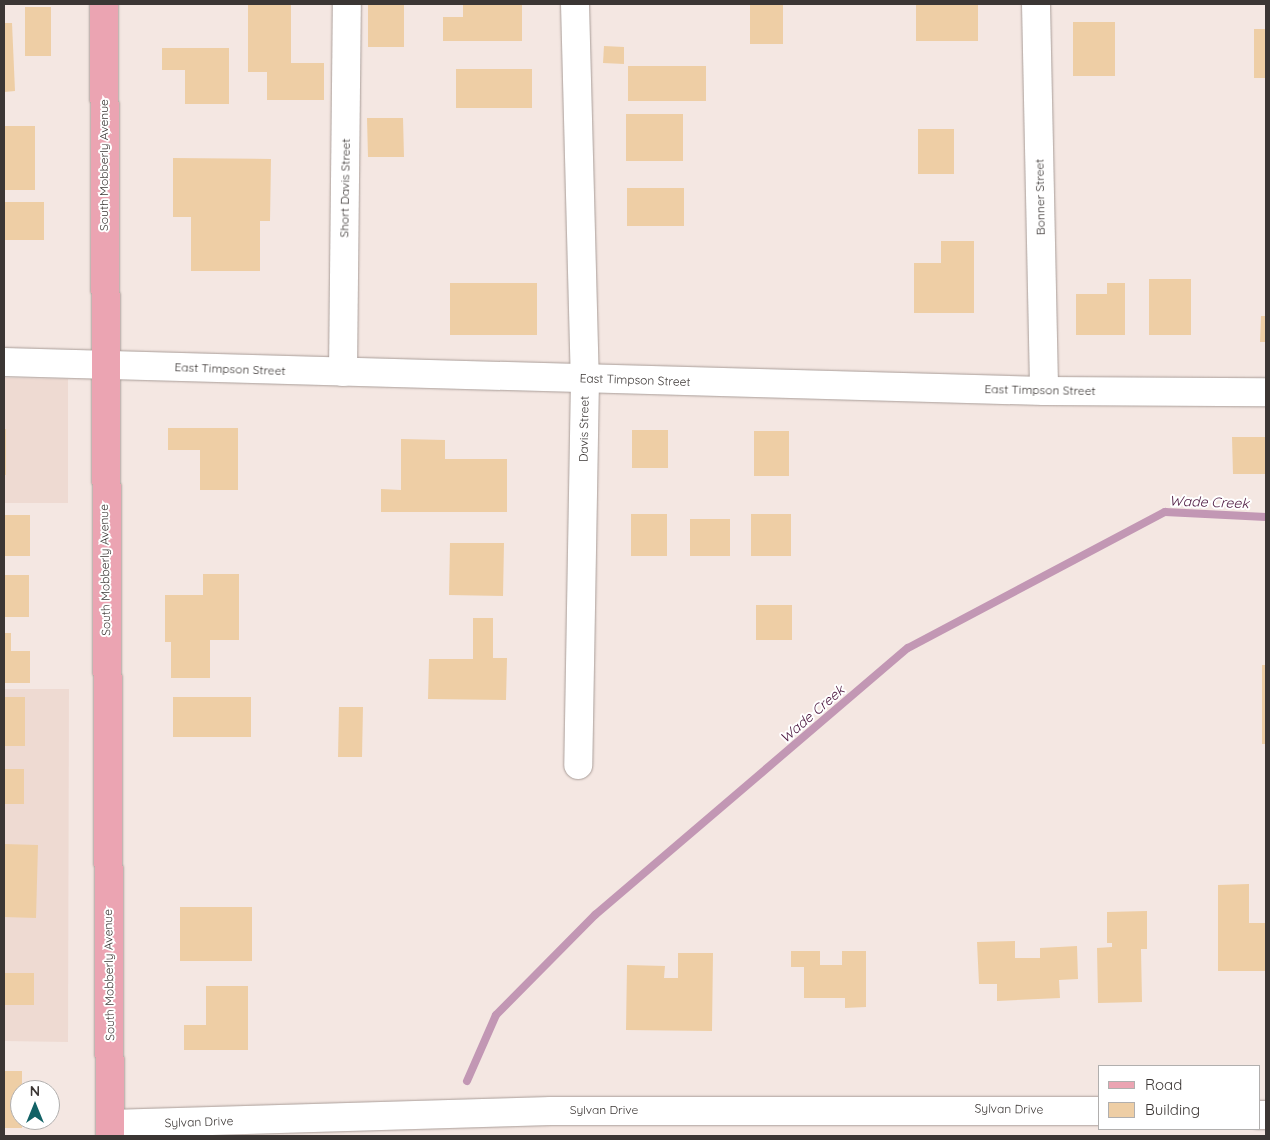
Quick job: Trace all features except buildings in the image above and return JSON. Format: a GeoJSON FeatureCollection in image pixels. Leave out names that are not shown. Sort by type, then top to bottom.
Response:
{"type":"FeatureCollection","features":[{"type":"Feature","properties":{"kind":"main road","name":"South Mobberly Avenue"},"geometry":{"type":"LineString","coordinates":[[104,4],[103,365],[110,1130]]}},
{"type":"Feature","properties":{"kind":"street","name":"Short Davis Street"},"geometry":{"type":"LineString","coordinates":[[343,372],[347,4]]}},
{"type":"Feature","properties":{"kind":"street","name":"Davis Street"},"geometry":{"type":"LineString","coordinates":[[575,4],[584,379],[578,765]]}},
{"type":"Feature","properties":{"kind":"street","name":"Bonner Street"},"geometry":{"type":"LineString","coordinates":[[1036,4],[1044,391]]}},
{"type":"Feature","properties":{"kind":"street","name":"East Timpson Street"},"geometry":{"type":"LineString","coordinates":[[4,362],[1044,391],[1266,392]]}},
{"type":"Feature","properties":{"kind":"street","name":"Sylvan Drive"},"geometry":{"type":"LineString","coordinates":[[110,1130],[551,1111],[1098,1111]]}},
{"type":"Feature","properties":{"kind":"shaded area"},"geometry":{"type":"Polygon","coordinates":[[[4,378],[68,379],[68,503],[4,503],[4,378]]]}},
{"type":"Feature","properties":{"kind":"shaded area"},"geometry":{"type":"Polygon","coordinates":[[[4,689],[69,689],[68,1042],[4,1041],[4,689]]]}},
{"type":"Feature","properties":{"kind":"waterway","name":"Wade Creek"},"geometry":{"type":"LineString","coordinates":[[467,1081],[496,1015],[595,915],[908,648],[1165,512],[1266,517]]}}]}
